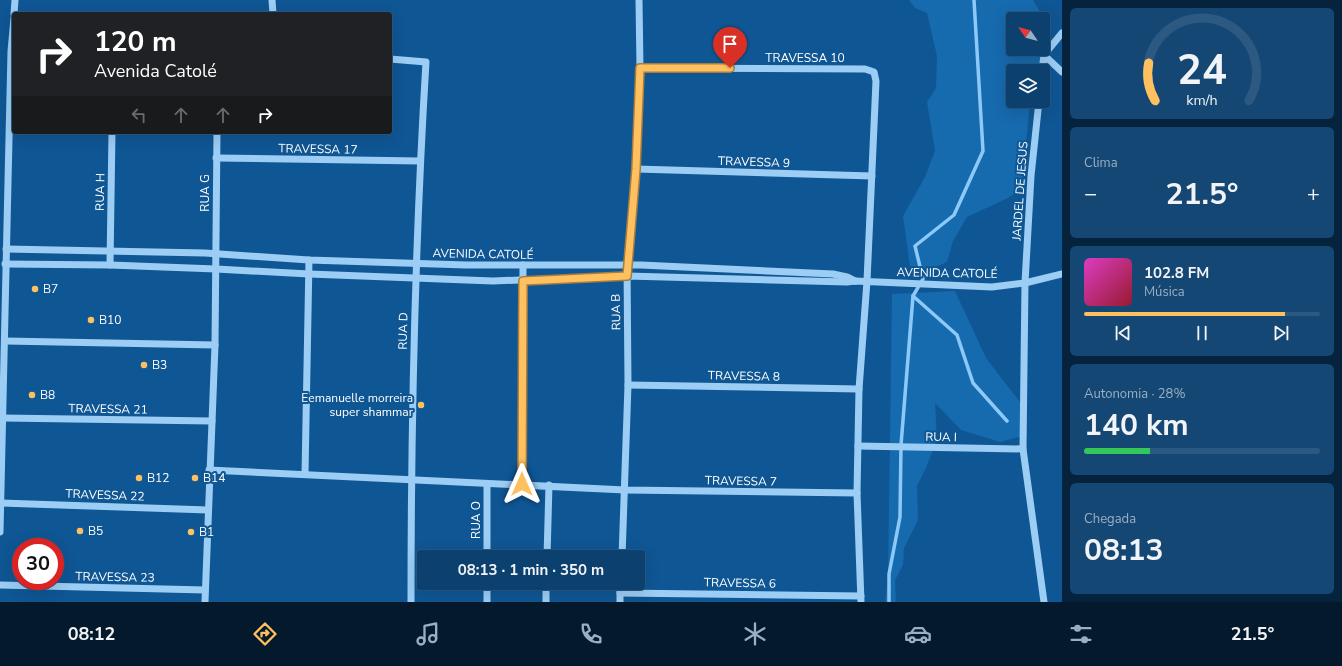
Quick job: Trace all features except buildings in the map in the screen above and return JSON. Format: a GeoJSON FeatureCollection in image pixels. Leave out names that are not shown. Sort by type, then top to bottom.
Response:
{"type":"FeatureCollection","features":[{"type":"Feature","properties":{"kind":"street"},"geometry":{"type":"LineString","coordinates":[[14,12],[15,0]]}},
{"type":"Feature","properties":{"kind":"street"},"geometry":{"type":"LineString","coordinates":[[272,0],[273,12]]}},
{"type":"Feature","properties":{"kind":"street","name":"RUA B"},"geometry":{"type":"LineString","coordinates":[[622,550],[628,384],[627,265],[636,169],[640,68],[639,0]]}},
{"type":"Feature","properties":{"kind":"street"},"geometry":{"type":"LineString","coordinates":[[1050,47],[1062,32]]}},
{"type":"Feature","properties":{"kind":"street"},"geometry":{"type":"LineString","coordinates":[[1045,56],[1062,72]]}},
{"type":"Feature","properties":{"kind":"street","name":"RUA D"},"geometry":{"type":"LineString","coordinates":[[392,60],[426,62],[420,161],[416,277],[411,479],[411,602]]}},
{"type":"Feature","properties":{"kind":"street","name":"TRAVESSA 10"},"geometry":{"type":"LineString","coordinates":[[640,68],[865,69],[874,72],[876,81],[872,176]]}},
{"type":"Feature","properties":{"kind":"street"},"geometry":{"type":"LineString","coordinates":[[0,532],[6,249],[12,79]]}},
{"type":"Feature","properties":{"kind":"street","name":"JARDEL DE JESUS"},"geometry":{"type":"LineString","coordinates":[[1038,108],[1031,176],[1025,283],[1023,449],[1044,602]]}},
{"type":"Feature","properties":{"kind":"street","name":"RUA H"},"geometry":{"type":"LineString","coordinates":[[110,251],[112,134]]}},
{"type":"Feature","properties":{"kind":"street","name":"RUA G"},"geometry":{"type":"LineString","coordinates":[[205,602],[215,345],[217,134]]}},
{"type":"Feature","properties":{"kind":"street","name":"TRAVESSA 17"},"geometry":{"type":"LineString","coordinates":[[216,158],[420,161]]}},
{"type":"Feature","properties":{"kind":"street","name":"TRAVESSA 9"},"geometry":{"type":"LineString","coordinates":[[636,169],[872,176]]}},
{"type":"Feature","properties":{"kind":"street"},"geometry":{"type":"LineString","coordinates":[[861,599],[857,493],[859,389],[867,281],[872,176]]}},
{"type":"Feature","properties":{"kind":"street","name":"AVENIDA CATOLÉ"},"geometry":{"type":"LineString","coordinates":[[6,249],[216,253],[309,260],[417,264],[627,265],[833,274],[841,275],[855,281]]}},
{"type":"Feature","properties":{"kind":"street"},"geometry":{"type":"LineString","coordinates":[[110,251],[110,265]]}},
{"type":"Feature","properties":{"kind":"street"},"geometry":{"type":"LineString","coordinates":[[305,474],[309,260]]}},
{"type":"Feature","properties":{"kind":"street","name":"AVENIDA CATOLÉ"},"geometry":{"type":"LineString","coordinates":[[6,264],[216,268],[309,274],[523,281],[627,276],[833,282],[867,281],[992,287],[1025,283],[1062,274]]}},
{"type":"Feature","properties":{"kind":"street"},"geometry":{"type":"LineString","coordinates":[[522,484],[523,265]]}},
{"type":"Feature","properties":{"kind":"street"},"geometry":{"type":"LineString","coordinates":[[5,341],[215,345]]}},
{"type":"Feature","properties":{"kind":"street","name":"TRAVESSA 8"},"geometry":{"type":"LineString","coordinates":[[628,384],[859,389]]}},
{"type":"Feature","properties":{"kind":"street","name":"TRAVESSA 21"},"geometry":{"type":"LineString","coordinates":[[3,418],[212,421]]}},
{"type":"Feature","properties":{"kind":"street","name":"RUA I"},"geometry":{"type":"LineString","coordinates":[[858,446],[1023,449]]}},
{"type":"Feature","properties":{"kind":"street","name":"TRAVESSA 7"},"geometry":{"type":"LineString","coordinates":[[209,470],[487,484],[549,485],[625,490],[857,493]]}},
{"type":"Feature","properties":{"kind":"street","name":"RUA O"},"geometry":{"type":"LineString","coordinates":[[487,484],[487,550]]}},
{"type":"Feature","properties":{"kind":"street"},"geometry":{"type":"LineString","coordinates":[[547,550],[549,485]]}},
{"type":"Feature","properties":{"kind":"street","name":"TRAVESSA 22"},"geometry":{"type":"LineString","coordinates":[[1,503],[208,510]]}},
{"type":"Feature","properties":{"kind":"street","name":"TRAVESSA 23"},"geometry":{"type":"LineString","coordinates":[[0,585],[205,590]]}},
{"type":"Feature","properties":{"kind":"street"},"geometry":{"type":"LineString","coordinates":[[487,590],[487,602]]}},
{"type":"Feature","properties":{"kind":"street"},"geometry":{"type":"LineString","coordinates":[[546,590],[546,602]]}},
{"type":"Feature","properties":{"kind":"street"},"geometry":{"type":"LineString","coordinates":[[620,593],[620,602]]}},
{"type":"Feature","properties":{"kind":"street","name":"TRAVESSA 6"},"geometry":{"type":"LineString","coordinates":[[620,593],[861,599]]}},
{"type":"Feature","properties":{"kind":"shaded area"},"geometry":{"type":"Polygon","coordinates":[[[909,0],[1033,0],[1040,12],[1006,12],[1006,56],[1045,56],[1052,61],[1046,64],[1006,64],[1006,108],[1029,108],[1023,175],[1025,186],[1008,198],[967,217],[953,241],[947,262],[931,269],[910,267],[903,216],[925,177],[935,151],[927,102],[936,88],[937,56],[927,13],[915,8],[909,0]]]}},
{"type":"Feature","properties":{"kind":"shaded area"},"geometry":{"type":"Polygon","coordinates":[[[955,291],[986,358],[1020,402],[1023,436],[1000,442],[961,430],[935,403],[937,439],[926,468],[917,486],[918,520],[904,548],[903,565],[895,580],[896,602],[885,602],[888,577],[892,294],[955,291]]]}},
{"type":"Feature","properties":{"kind":"waterway"},"geometry":{"type":"LineString","coordinates":[[974,0],[983,151],[954,215],[915,246],[923,279],[913,296],[957,335],[973,383],[1007,421]]}},
{"type":"Feature","properties":{"kind":"waterway"},"geometry":{"type":"LineString","coordinates":[[889,602],[889,574],[900,517],[901,445],[913,296]]}},
{"type":"Feature","properties":{"kind":"place","name":"B7"},"geometry":{"type":"Point","coordinates":[35,289]}},
{"type":"Feature","properties":{"kind":"place","name":"B10"},"geometry":{"type":"Point","coordinates":[91,320]}},
{"type":"Feature","properties":{"kind":"place","name":"B3"},"geometry":{"type":"Point","coordinates":[144,365]}},
{"type":"Feature","properties":{"kind":"place","name":"B8"},"geometry":{"type":"Point","coordinates":[32,395]}},
{"type":"Feature","properties":{"kind":"place","name":"Eemanuelle morreira super shammar"},"geometry":{"type":"Point","coordinates":[421,405]}},
{"type":"Feature","properties":{"kind":"place","name":"B12"},"geometry":{"type":"Point","coordinates":[139,478]}},
{"type":"Feature","properties":{"kind":"place","name":"B14"},"geometry":{"type":"Point","coordinates":[195,478]}},
{"type":"Feature","properties":{"kind":"place","name":"B5"},"geometry":{"type":"Point","coordinates":[80,531]}},
{"type":"Feature","properties":{"kind":"place","name":"B1"},"geometry":{"type":"Point","coordinates":[191,532]}},
{"type":"Feature","properties":{"kind":"route"},"geometry":{"type":"LineString","coordinates":[[522,484],[523,281],[627,276],[636,169],[640,68],[730,68]]}}]}
